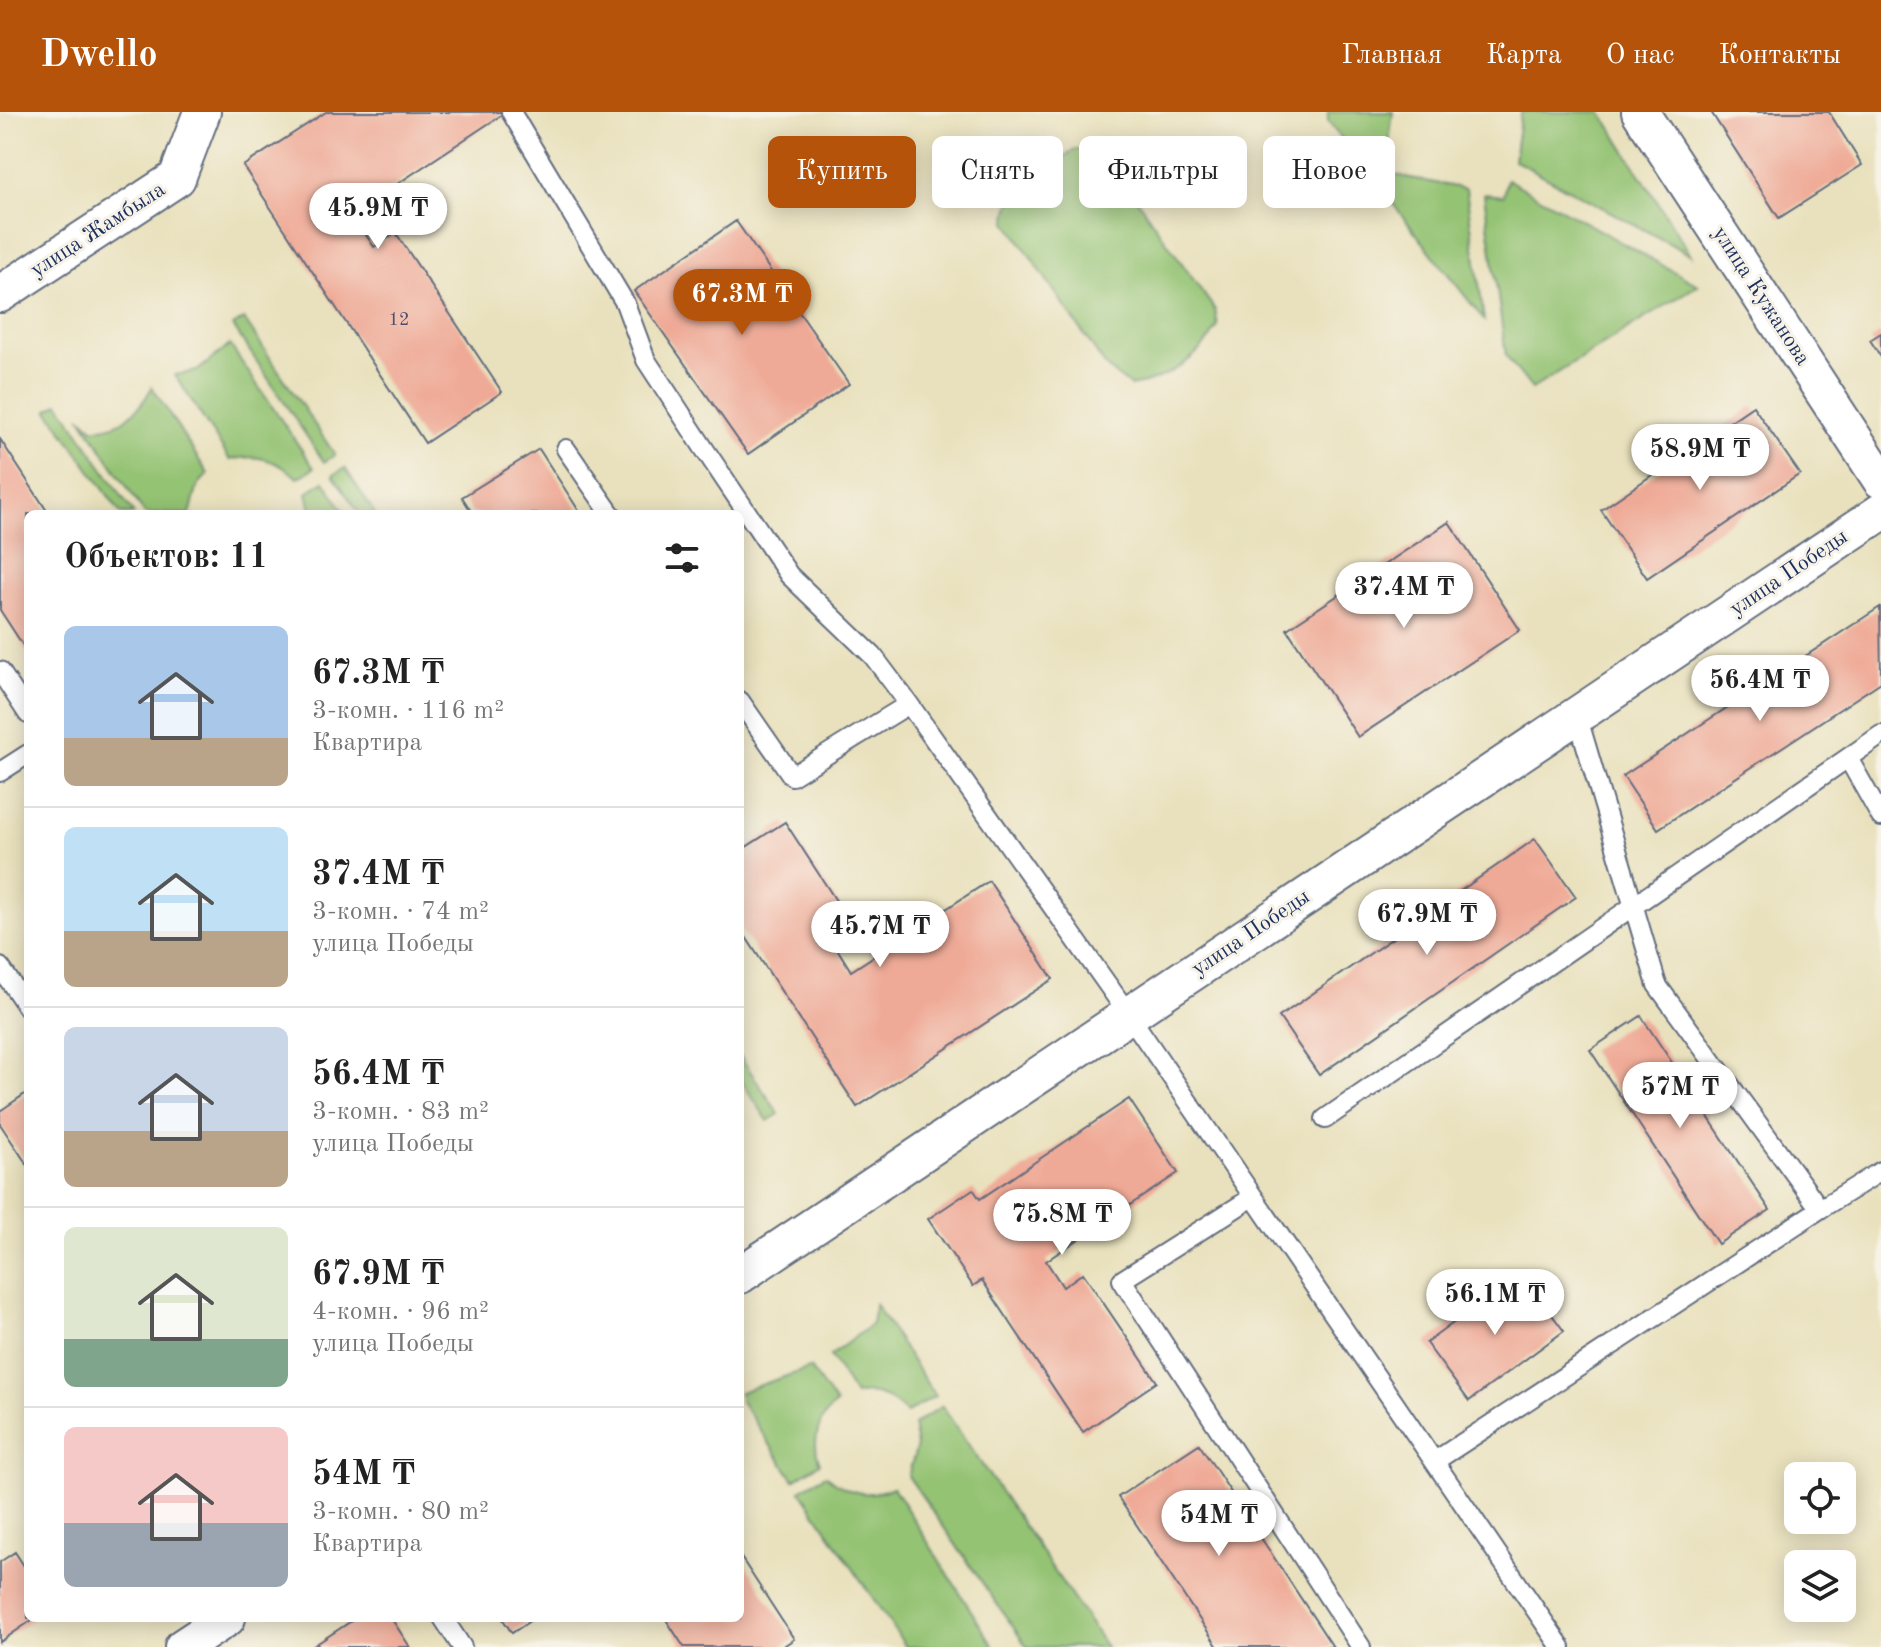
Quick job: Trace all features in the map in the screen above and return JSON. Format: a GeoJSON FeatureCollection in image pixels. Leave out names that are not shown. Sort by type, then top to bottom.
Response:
{"type":"FeatureCollection","features":[{"type":"Feature","properties":{"kind":"street","name":"улица Жамбыла"},"geometry":{"type":"LineString","coordinates":[[0,294],[177,178],[202,112]]}},
{"type":"Feature","properties":{"kind":"street","name":"улица Кужанова"},"geometry":{"type":"LineString","coordinates":[[1640,112],[1881,480]]}},
{"type":"Feature","properties":{"kind":"street","name":"улица Победы"},"geometry":{"type":"LineString","coordinates":[[744,1272],[1881,512]]}},
{"type":"Feature","properties":{"kind":"street"},"geometry":{"type":"LineString","coordinates":[[183,1647],[221,1622]]}},
{"type":"Feature","properties":{"kind":"lane"},"geometry":{"type":"LineString","coordinates":[[511,112],[625,303],[646,360],[789,575],[873,656],[909,704],[1129,1015],[1561,1647]]}},
{"type":"Feature","properties":{"kind":"lane"},"geometry":{"type":"LineString","coordinates":[[566,449],[608,510]]}},
{"type":"Feature","properties":{"kind":"lane"},"geometry":{"type":"LineString","coordinates":[[0,671],[24,708]]}},
{"type":"Feature","properties":{"kind":"lane"},"geometry":{"type":"LineString","coordinates":[[744,707],[792,776],[909,704]]}},
{"type":"Feature","properties":{"kind":"lane"},"geometry":{"type":"LineString","coordinates":[[1577,715],[1657,985],[1820,1209]]}},
{"type":"Feature","properties":{"kind":"lane"},"geometry":{"type":"LineString","coordinates":[[1325,1119],[1881,735]]}},
{"type":"Feature","properties":{"kind":"lane"},"geometry":{"type":"LineString","coordinates":[[0,772],[24,757]]}},
{"type":"Feature","properties":{"kind":"lane"},"geometry":{"type":"LineString","coordinates":[[1848,758],[1881,817]]}},
{"type":"Feature","properties":{"kind":"lane"},"geometry":{"type":"LineString","coordinates":[[0,967],[24,1002]]}},
{"type":"Feature","properties":{"kind":"lane"},"geometry":{"type":"LineString","coordinates":[[1435,1461],[1881,1171]]}},
{"type":"Feature","properties":{"kind":"lane"},"geometry":{"type":"LineString","coordinates":[[1253,1197],[1122,1280],[1361,1647]]}},
{"type":"Feature","properties":{"kind":"lane"},"geometry":{"type":"LineString","coordinates":[[446,1622],[462,1647]]}},
{"type":"Feature","properties":{"kind":"green space"},"geometry":{"type":"Polygon","coordinates":[[[1328,112],[1393,112],[1390,136],[1340,136],[1328,121],[1328,112]]]}},
{"type":"Feature","properties":{"kind":"green space"},"geometry":{"type":"Polygon","coordinates":[[[1521,112],[1601,112],[1691,255],[1514,160],[1521,112]]]}},
{"type":"Feature","properties":{"kind":"green space"},"geometry":{"type":"Polygon","coordinates":[[[1079,149],[1079,208],[1143,208],[1215,310],[1218,326],[1210,338],[1192,358],[1157,379],[1130,386],[1107,368],[1007,222],[1009,208],[1063,208],[1063,157],[1079,149]]]}},
{"type":"Feature","properties":{"kind":"green space"},"geometry":{"type":"Polygon","coordinates":[[[1395,175],[1466,189],[1484,320],[1395,206],[1395,175]]]}},
{"type":"Feature","properties":{"kind":"green space"},"geometry":{"type":"Polygon","coordinates":[[[1507,179],[1698,285],[1532,389],[1506,356],[1484,194],[1503,196],[1507,179]]]}},
{"type":"Feature","properties":{"kind":"green space"},"geometry":{"type":"Polygon","coordinates":[[[244,319],[335,455],[324,462],[233,326],[244,319]]]}},
{"type":"Feature","properties":{"kind":"green space"},"geometry":{"type":"Polygon","coordinates":[[[230,345],[314,468],[298,478],[266,460],[249,457],[230,460],[175,375],[197,371],[230,345]]]}},
{"type":"Feature","properties":{"kind":"green space"},"geometry":{"type":"Polygon","coordinates":[[[152,387],[208,474],[198,485],[191,510],[142,510],[80,416],[93,428],[103,428],[121,422],[142,403],[152,387]]]}},
{"type":"Feature","properties":{"kind":"green space"},"geometry":{"type":"Polygon","coordinates":[[[59,403],[131,510],[118,510],[48,410],[59,403]]]}},
{"type":"Feature","properties":{"kind":"green space"},"geometry":{"type":"Polygon","coordinates":[[[345,468],[372,510],[357,510],[333,475],[345,468]]]}},
{"type":"Feature","properties":{"kind":"green space"},"geometry":{"type":"Polygon","coordinates":[[[324,481],[343,510],[311,510],[307,493],[324,481]]]}},
{"type":"Feature","properties":{"kind":"green space"},"geometry":{"type":"Polygon","coordinates":[[[744,1062],[779,1114],[768,1121],[744,1085],[744,1062]]]}},
{"type":"Feature","properties":{"kind":"green space"},"geometry":{"type":"Polygon","coordinates":[[[875,1304],[935,1396],[907,1413],[883,1396],[870,1393],[855,1395],[830,1356],[872,1324],[875,1304]]]}},
{"type":"Feature","properties":{"kind":"green space"},"geometry":{"type":"Polygon","coordinates":[[[810,1368],[836,1404],[825,1416],[818,1431],[816,1447],[820,1463],[794,1480],[744,1406],[744,1391],[810,1368]]]}},
{"type":"Feature","properties":{"kind":"green space"},"geometry":{"type":"Polygon","coordinates":[[[942,1406],[1106,1647],[1027,1647],[908,1476],[917,1446],[913,1425],[942,1406]]]}},
{"type":"Feature","properties":{"kind":"green space"},"geometry":{"type":"Polygon","coordinates":[[[826,1475],[841,1486],[857,1492],[874,1493],[893,1487],[994,1647],[906,1647],[800,1490],[826,1475]]]}},
{"type":"Feature","properties":{"kind":"building"},"geometry":{"type":"Polygon","coordinates":[[[326,112],[506,112],[352,214],[374,247],[396,233],[502,392],[425,443],[243,166],[326,112]]]}},
{"type":"Feature","properties":{"kind":"building"},"geometry":{"type":"Polygon","coordinates":[[[1711,112],[1829,112],[1862,165],[1779,218],[1711,112]]]}},
{"type":"Feature","properties":{"kind":"building"},"geometry":{"type":"Polygon","coordinates":[[[736,221],[849,384],[748,454],[634,291],[736,221]]]}},
{"type":"Feature","properties":{"kind":"building"},"geometry":{"type":"Polygon","coordinates":[[[1881,333],[1881,357],[1870,340],[1881,333]]]}},
{"type":"Feature","properties":{"kind":"building"},"geometry":{"type":"Polygon","coordinates":[[[1753,406],[1800,474],[1647,578],[1601,510],[1753,406]]]}},
{"type":"Feature","properties":{"kind":"building"},"geometry":{"type":"Polygon","coordinates":[[[0,439],[46,510],[24,510],[24,647],[0,610],[0,439]]]}},
{"type":"Feature","properties":{"kind":"building"},"geometry":{"type":"Polygon","coordinates":[[[539,449],[578,510],[470,510],[462,497],[539,449]]]}},
{"type":"Feature","properties":{"kind":"building"},"geometry":{"type":"Polygon","coordinates":[[[1449,522],[1520,630],[1358,737],[1287,629],[1449,522]]]}},
{"type":"Feature","properties":{"kind":"building"},"geometry":{"type":"Polygon","coordinates":[[[1880,607],[1881,682],[1658,829],[1623,776],[1880,607]]]}},
{"type":"Feature","properties":{"kind":"building"},"geometry":{"type":"Polygon","coordinates":[[[785,822],[857,933],[836,947],[851,971],[989,881],[1053,979],[857,1107],[744,934],[744,848],[785,822]]]}},
{"type":"Feature","properties":{"kind":"building"},"geometry":{"type":"Polygon","coordinates":[[[1535,839],[1576,897],[1319,1075],[1279,1017],[1535,839]]]}},
{"type":"Feature","properties":{"kind":"building"},"geometry":{"type":"Polygon","coordinates":[[[1641,1016],[1770,1210],[1718,1244],[1590,1050],[1641,1016]]]}},
{"type":"Feature","properties":{"kind":"building"},"geometry":{"type":"Polygon","coordinates":[[[24,1095],[24,1160],[0,1124],[0,1111],[24,1095]]]}},
{"type":"Feature","properties":{"kind":"building"},"geometry":{"type":"Polygon","coordinates":[[[1129,1099],[1178,1173],[1046,1261],[1063,1287],[1083,1273],[1157,1382],[1083,1432],[982,1280],[973,1286],[928,1219],[973,1189],[980,1199],[1129,1099]]]}},
{"type":"Feature","properties":{"kind":"building"},"geometry":{"type":"Polygon","coordinates":[[[1521,1273],[1564,1331],[1469,1401],[1426,1343],[1521,1273]]]}},
{"type":"Feature","properties":{"kind":"building"},"geometry":{"type":"Polygon","coordinates":[[[1199,1444],[1333,1647],[1218,1647],[1118,1497],[1199,1444]]]}},
{"type":"Feature","properties":{"kind":"building"},"geometry":{"type":"Polygon","coordinates":[[[15,1552],[24,1566],[24,1622],[29,1622],[0,1642],[0,1562],[15,1552]]]}},
{"type":"Feature","properties":{"kind":"building"},"geometry":{"type":"Polygon","coordinates":[[[744,1562],[794,1639],[782,1647],[684,1647],[668,1622],[744,1622],[744,1562]]]}},
{"type":"Feature","properties":{"kind":"building"},"geometry":{"type":"Polygon","coordinates":[[[350,1622],[394,1622],[410,1647],[312,1647],[350,1622]]]}},
{"type":"Feature","properties":{"kind":"building"},"geometry":{"type":"Polygon","coordinates":[[[505,1622],[528,1622],[512,1633],[505,1622]]]}}]}
